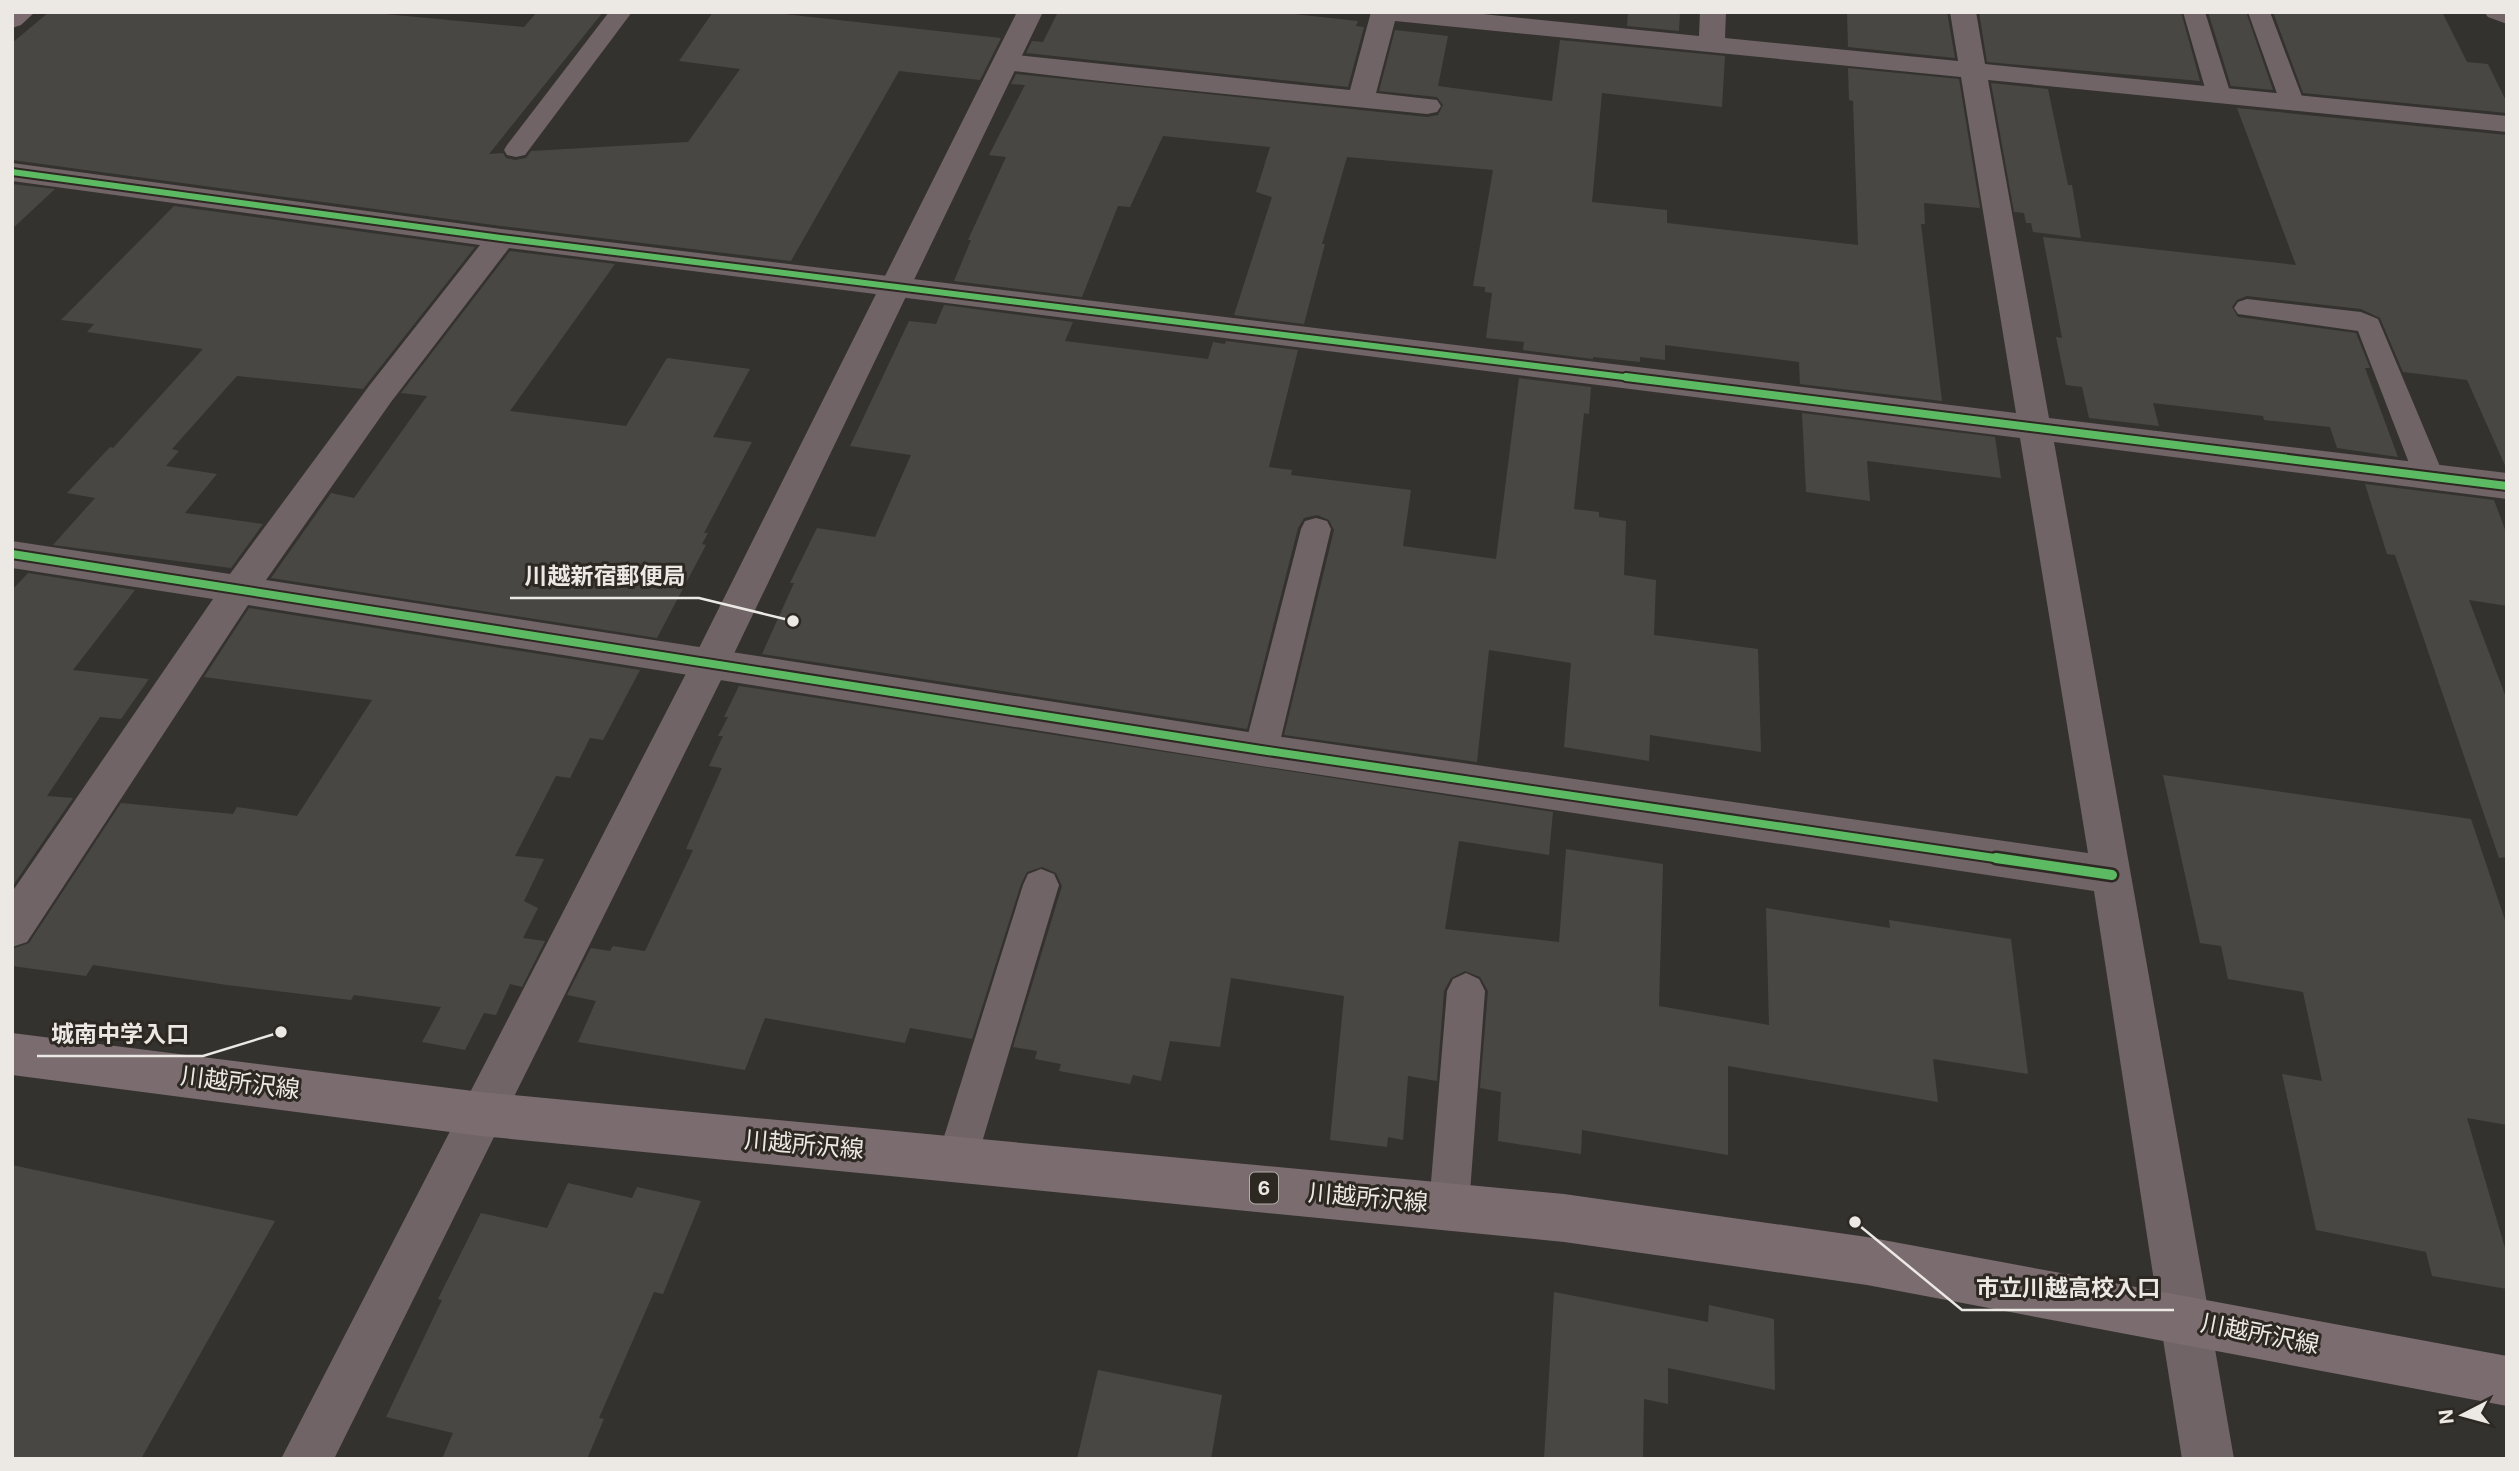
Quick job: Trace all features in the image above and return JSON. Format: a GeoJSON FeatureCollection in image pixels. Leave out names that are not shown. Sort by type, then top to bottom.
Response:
{"type":"FeatureCollection","features":[{"type":"Feature","properties":{"kind":"highway"},"geometry":{"type":"LineString","coordinates":[[12,20],[22,12]]}},
{"type":"Feature","properties":{"kind":"main road","name":"川越所沢線"},"geometry":{"type":"LineString","coordinates":[[12,1054],[481,1114],[1564,1218],[1867,1261],[2507,1381]]}},
{"type":"Feature","properties":{"kind":"street"},"geometry":{"type":"LineString","coordinates":[[307,1459],[710,664],[1030,12]]}},
{"type":"Feature","properties":{"kind":"street"},"geometry":{"type":"LineString","coordinates":[[1360,101],[1384,12],[1489,17],[1712,44],[2507,124]]}},
{"type":"Feature","properties":{"kind":"street"},"geometry":{"type":"LineString","coordinates":[[1712,44],[1713,12]]}},
{"type":"Feature","properties":{"kind":"street"},"geometry":{"type":"LineString","coordinates":[[1963,12],[2112,875],[2207,1459]]}},
{"type":"Feature","properties":{"kind":"street"},"geometry":{"type":"LineString","coordinates":[[2497,12],[2507,16]]}},
{"type":"Feature","properties":{"kind":"street"},"geometry":{"type":"LineString","coordinates":[[1006,62],[1427,106]]}},
{"type":"Feature","properties":{"kind":"street"},"geometry":{"type":"LineString","coordinates":[[12,172],[501,238],[2507,486]]}},
{"type":"Feature","properties":{"kind":"street"},"geometry":{"type":"LineString","coordinates":[[12,928],[240,588],[380,394],[501,238]]}},
{"type":"Feature","properties":{"kind":"street"},"geometry":{"type":"LineString","coordinates":[[12,554],[1261,750],[2112,875]]}},
{"type":"Feature","properties":{"kind":"lane"},"geometry":{"type":"LineString","coordinates":[[516,150],[621,12]]}},
{"type":"Feature","properties":{"kind":"lane"},"geometry":{"type":"LineString","coordinates":[[2194,12],[2219,95]]}},
{"type":"Feature","properties":{"kind":"lane"},"geometry":{"type":"LineString","coordinates":[[2259,12],[2292,102]]}},
{"type":"Feature","properties":{"kind":"lane"},"geometry":{"type":"LineString","coordinates":[[2247,308],[2361,321],[2369,325],[2429,476]]}},
{"type":"Feature","properties":{"kind":"lane"},"geometry":{"type":"LineString","coordinates":[[1261,750],[1316,528]]}},
{"type":"Feature","properties":{"kind":"lane"},"geometry":{"type":"LineString","coordinates":[[957,1159],[1041,885]]}},
{"type":"Feature","properties":{"kind":"lane"},"geometry":{"type":"LineString","coordinates":[[1449,1206],[1466,991]]}},
{"type":"Feature","properties":{"kind":"building"},"geometry":{"type":"Polygon","coordinates":[[[49,12],[363,12],[524,27],[537,12],[603,12],[489,154],[503,153],[506,158],[515,160],[526,158],[531,151],[688,142],[740,69],[679,61],[713,12],[766,12],[1001,38],[980,80],[899,71],[791,261],[501,226],[12,160],[12,43],[49,12]]]}},
{"type":"Feature","properties":{"kind":"building"},"geometry":{"type":"Polygon","coordinates":[[[1058,12],[1275,12],[1358,21],[1356,26],[1364,27],[1348,87],[1026,53],[1032,41],[1043,42],[1058,12]]]}},
{"type":"Feature","properties":{"kind":"building"},"geometry":{"type":"Polygon","coordinates":[[[1628,12],[1680,12],[1679,31],[1627,26],[1628,12]]]}},
{"type":"Feature","properties":{"kind":"building"},"geometry":{"type":"Polygon","coordinates":[[[1847,12],[1947,12],[1955,58],[1848,47],[1847,12]]]}},
{"type":"Feature","properties":{"kind":"building"},"geometry":{"type":"Polygon","coordinates":[[[1979,12],[2181,12],[2200,81],[1987,62],[1979,12]]]}},
{"type":"Feature","properties":{"kind":"building"},"geometry":{"type":"Polygon","coordinates":[[[2208,12],[2246,12],[2273,90],[2231,86],[2208,12]]]}},
{"type":"Feature","properties":{"kind":"building"},"geometry":{"type":"Polygon","coordinates":[[[2273,12],[2442,12],[2467,62],[2488,64],[2507,103],[2507,113],[2303,93],[2273,12]]]}},
{"type":"Feature","properties":{"kind":"building"},"geometry":{"type":"Polygon","coordinates":[[[1395,30],[1448,36],[1438,86],[1552,101],[1560,40],[1725,56],[1722,107],[1602,93],[1592,202],[1667,210],[1667,223],[1858,245],[1853,101],[1849,100],[1848,68],[1959,79],[1980,208],[1924,203],[1925,224],[1921,224],[1942,401],[1800,384],[1799,362],[1665,345],[1665,360],[1640,357],[1640,362],[1593,359],[1523,350],[1524,342],[1486,338],[1492,293],[1485,292],[1485,287],[1473,286],[1493,170],[1347,157],[1322,244],[1325,244],[1304,324],[1234,315],[1272,197],[1256,192],[1270,147],[1163,136],[1130,207],[1118,206],[1082,297],[954,281],[971,240],[968,240],[1006,157],[989,155],[1025,85],[1011,84],[1016,74],[1427,117],[1438,115],[1443,105],[1437,97],[1379,91],[1395,30]]]}},
{"type":"Feature","properties":{"kind":"building"},"geometry":{"type":"Polygon","coordinates":[[[1991,83],[2048,89],[2068,185],[2072,185],[2081,238],[2033,232],[2031,223],[2026,223],[2024,213],[2014,212],[1991,83]]]}},
{"type":"Feature","properties":{"kind":"building"},"geometry":{"type":"Polygon","coordinates":[[[2237,108],[2507,135],[2507,470],[2467,380],[2403,372],[2380,318],[2361,309],[2247,296],[2237,300],[2232,307],[2238,317],[2356,333],[2370,368],[2365,368],[2398,457],[2337,448],[2330,427],[2264,420],[2263,416],[2153,403],[2159,426],[2089,418],[2082,387],[2066,385],[2056,337],[2062,338],[2043,237],[2296,265],[2237,108]]]}},
{"type":"Feature","properties":{"kind":"building"},"geometry":{"type":"Polygon","coordinates":[[[12,184],[55,189],[12,229],[12,184]]]}},
{"type":"Feature","properties":{"kind":"building"},"geometry":{"type":"Polygon","coordinates":[[[174,206],[475,247],[363,389],[237,376],[172,449],[179,451],[166,466],[217,474],[185,513],[263,524],[231,568],[53,545],[95,498],[67,493],[110,447],[113,448],[203,349],[87,332],[94,324],[61,320],[174,206]]]}},
{"type":"Feature","properties":{"kind":"building"},"geometry":{"type":"Polygon","coordinates":[[[510,251],[615,264],[510,411],[626,426],[667,358],[750,369],[713,437],[752,442],[704,533],[708,533],[702,544],[706,545],[657,638],[271,578],[331,493],[354,498],[427,396],[401,393],[510,251]]]}},
{"type":"Feature","properties":{"kind":"building"},"geometry":{"type":"Polygon","coordinates":[[[944,305],[1073,322],[1065,341],[1208,359],[1213,342],[1225,344],[1226,341],[1298,350],[1269,467],[1292,470],[1291,475],[1411,490],[1403,546],[1496,559],[1519,378],[1591,387],[1589,414],[1584,413],[1574,509],[1599,512],[1599,517],[1626,521],[1624,575],[1656,580],[1654,635],[1758,649],[1761,752],[1650,735],[1649,761],[1564,747],[1571,663],[1489,650],[1477,762],[1284,735],[1334,530],[1329,520],[1317,515],[1304,518],[1298,528],[1247,729],[762,654],[794,583],[790,583],[817,528],[875,537],[911,455],[850,446],[909,321],[936,324],[944,305]]]}},
{"type":"Feature","properties":{"kind":"building"},"geometry":{"type":"Polygon","coordinates":[[[1802,413],[1995,437],[2001,478],[1867,461],[1870,501],[1806,492],[1802,413]]]}},
{"type":"Feature","properties":{"kind":"building"},"geometry":{"type":"Polygon","coordinates":[[[2365,484],[2494,500],[2507,535],[2507,606],[2469,600],[2507,700],[2507,857],[2499,858],[2395,555],[2387,554],[2365,484]]]}},
{"type":"Feature","properties":{"kind":"building"},"geometry":{"type":"Polygon","coordinates":[[[28,573],[135,590],[73,670],[149,679],[121,719],[100,717],[47,796],[73,798],[12,887],[12,590],[28,573]]]}},
{"type":"Feature","properties":{"kind":"building"},"geometry":{"type":"Polygon","coordinates":[[[249,608],[640,670],[603,740],[590,738],[570,778],[556,776],[515,856],[544,859],[524,901],[538,908],[523,938],[545,941],[522,987],[510,984],[496,1015],[484,1013],[465,1050],[422,1042],[441,1007],[354,995],[351,1000],[93,965],[86,976],[12,966],[12,949],[29,943],[121,803],[233,814],[237,807],[297,816],[372,700],[204,677],[249,608]]]}},
{"type":"Feature","properties":{"kind":"building"},"geometry":{"type":"Polygon","coordinates":[[[739,686],[1553,812],[1549,855],[1459,841],[1445,929],[1559,942],[1566,849],[1663,864],[1659,1006],[1769,1025],[1766,908],[1890,928],[1889,920],[2011,939],[2028,1074],[1933,1059],[1938,1102],[1728,1066],[1728,1155],[1582,1130],[1581,1154],[1498,1141],[1501,1092],[1480,1088],[1488,991],[1480,977],[1465,971],[1451,978],[1444,991],[1437,1081],[1408,1076],[1403,1140],[1388,1137],[1387,1147],[1330,1140],[1344,996],[1231,978],[1220,1047],[1170,1041],[1161,1081],[1133,1075],[1130,1084],[1059,1071],[1061,1064],[1035,1059],[1037,1051],[1013,1047],[1062,886],[1056,873],[1042,867],[1027,872],[1021,884],[972,1039],[910,1028],[905,1043],[765,1018],[745,1070],[578,1042],[596,1001],[567,995],[591,948],[610,951],[613,946],[645,951],[693,850],[686,849],[722,768],[709,766],[723,736],[718,736],[728,717],[724,717],[739,686]]]}},
{"type":"Feature","properties":{"kind":"building"},"geometry":{"type":"Polygon","coordinates":[[[2163,775],[2471,819],[2507,926],[2507,1125],[2467,1118],[2507,1255],[2507,1289],[2432,1276],[2426,1252],[2316,1230],[2282,1074],[2322,1081],[2303,992],[2228,979],[2221,946],[2200,943],[2163,775]]]}},
{"type":"Feature","properties":{"kind":"building"},"geometry":{"type":"Polygon","coordinates":[[[12,1165],[275,1221],[141,1459],[12,1459],[12,1165]]]}},
{"type":"Feature","properties":{"kind":"building"},"geometry":{"type":"Polygon","coordinates":[[[568,1183],[632,1198],[637,1187],[701,1201],[663,1294],[654,1292],[599,1418],[604,1419],[587,1459],[442,1459],[453,1433],[386,1417],[442,1300],[438,1299],[481,1213],[547,1228],[568,1183]]]}},
{"type":"Feature","properties":{"kind":"building"},"geometry":{"type":"Polygon","coordinates":[[[1554,1292],[1708,1322],[1709,1305],[1774,1319],[1775,1390],[1668,1368],[1668,1404],[1644,1399],[1643,1459],[1544,1459],[1554,1292]]]}},
{"type":"Feature","properties":{"kind":"building"},"geometry":{"type":"Polygon","coordinates":[[[1098,1370],[1222,1395],[1211,1459],[1077,1459],[1098,1370]]]}},
{"type":"Feature","properties":{"kind":"cycle path"},"geometry":{"type":"LineString","coordinates":[[12,172],[501,238],[2507,486]]}},
{"type":"Feature","properties":{"kind":"cycle path"},"geometry":{"type":"LineString","coordinates":[[12,554],[1261,750],[2112,875]]}},
{"type":"Feature","properties":{"kind":"place","name":"川越新宿郵便局"},"geometry":{"type":"Point","coordinates":[793,621]}},
{"type":"Feature","properties":{"kind":"place","name":"城南中学入口"},"geometry":{"type":"Point","coordinates":[281,1032]}},
{"type":"Feature","properties":{"kind":"place","name":"市立川越高校入口"},"geometry":{"type":"Point","coordinates":[1855,1222]}}]}
